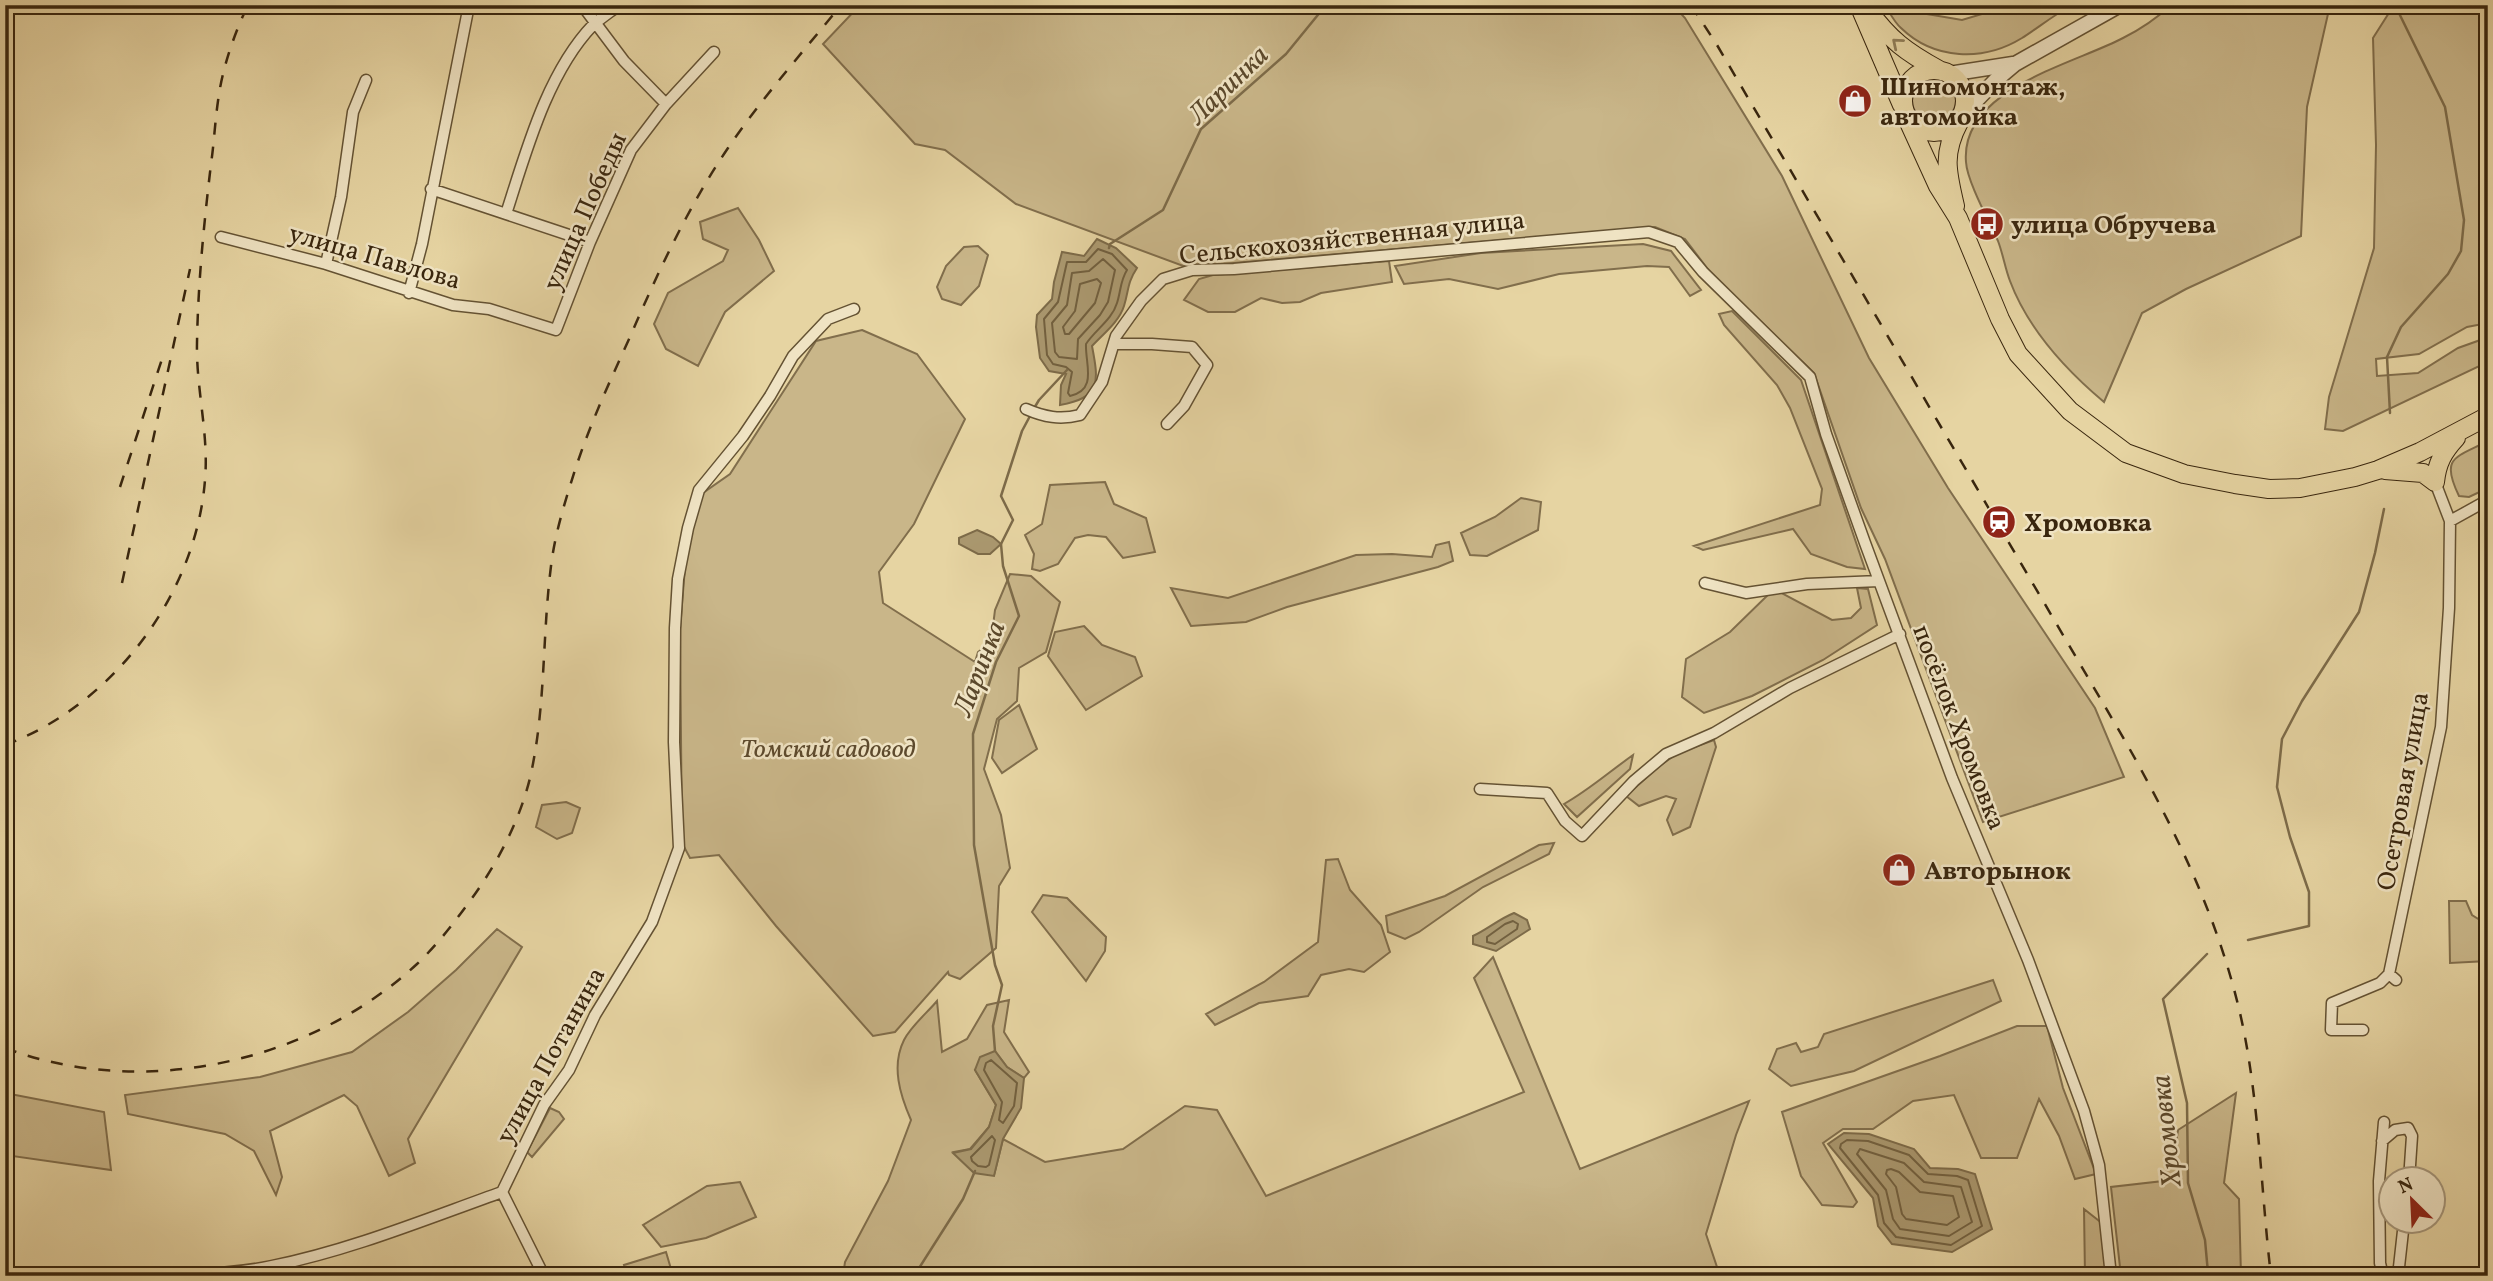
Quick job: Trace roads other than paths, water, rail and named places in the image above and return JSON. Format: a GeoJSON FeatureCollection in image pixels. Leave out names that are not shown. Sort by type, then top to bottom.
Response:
{"type":"FeatureCollection","features":[{"type":"Feature","properties":{"kind":"main road"},"geometry":{"type":"LineString","coordinates":[[1859,5],[1938,186],[1958,218],[2000,319],[2018,354],[2070,411],[2126,453],[2184,474],[2269,489],[2300,488],[2378,470],[2488,416]]}},
{"type":"Feature","properties":{"kind":"main road"},"geometry":{"type":"LineString","coordinates":[[1865,5],[1892,40],[1961,85],[1965,100],[1962,115],[1949,140],[1946,160],[1958,218]]}},
{"type":"Feature","properties":{"kind":"main road"},"geometry":{"type":"LineString","coordinates":[[1944,72],[1923,72],[1910,81],[1903,95],[1906,114],[1919,129],[1935,132],[1951,127],[1962,115]]}},
{"type":"Feature","properties":{"kind":"main road"},"geometry":{"type":"LineString","coordinates":[[2435,482],[2436,467],[2442,454],[2463,430]]}},
{"type":"Feature","properties":{"kind":"main road"},"geometry":{"type":"LineString","coordinates":[[2378,470],[2423,473],[2435,482]]}},
{"type":"Feature","properties":{"kind":"street"},"geometry":{"type":"LineString","coordinates":[[409,293],[422,244],[469,5]]}},
{"type":"Feature","properties":{"kind":"street"},"geometry":{"type":"LineString","coordinates":[[582,5],[624,61],[666,104]]}},
{"type":"Feature","properties":{"kind":"street"},"geometry":{"type":"LineString","coordinates":[[506,214],[529,144],[564,64],[595,24],[619,5]]}},
{"type":"Feature","properties":{"kind":"street"},"geometry":{"type":"LineString","coordinates":[[1962,115],[2015,64],[2120,5]]}},
{"type":"Feature","properties":{"kind":"street","name":"улица Победы"},"geometry":{"type":"LineString","coordinates":[[556,330],[590,242],[631,150],[666,104],[714,52]]}},
{"type":"Feature","properties":{"kind":"street"},"geometry":{"type":"LineString","coordinates":[[1944,72],[2015,64]]}},
{"type":"Feature","properties":{"kind":"street"},"geometry":{"type":"LineString","coordinates":[[326,264],[341,197],[354,112],[366,80]]}},
{"type":"Feature","properties":{"kind":"street"},"geometry":{"type":"LineString","coordinates":[[432,189],[590,242]]}},
{"type":"Feature","properties":{"kind":"street","name":"Сельскохозяйственная улица"},"geometry":{"type":"LineString","coordinates":[[1026,409],[1039,415],[1065,419],[1080,415],[1102,382],[1116,336],[1141,301],[1163,279],[1192,270],[1234,269],[1649,232],[1678,242]]}},
{"type":"Feature","properties":{"kind":"street","name":"улица Павлова"},"geometry":{"type":"LineString","coordinates":[[221,237],[326,264],[453,306],[489,309],[556,330]]}},
{"type":"Feature","properties":{"kind":"street","name":"посёлок Хромовка"},"geometry":{"type":"LineString","coordinates":[[1678,242],[1703,272],[1810,377],[1826,434],[1952,778],[2028,960],[2084,1111],[2099,1165],[2111,1276]]}},
{"type":"Feature","properties":{"kind":"street","name":"улица Потанина"},"geometry":{"type":"LineString","coordinates":[[502,1192],[544,1105],[569,1070],[595,1015],[652,922],[679,848],[673,674],[678,579],[699,490],[743,436],[793,356],[828,319],[854,309]]}},
{"type":"Feature","properties":{"kind":"street"},"geometry":{"type":"LineString","coordinates":[[1114,344],[1192,347],[1207,365],[1184,406],[1167,424]]}},
{"type":"Feature","properties":{"kind":"street","name":"Осетровая улица"},"geometry":{"type":"LineString","coordinates":[[2362,1030],[2332,1030],[2332,1003],[2392,977],[2441,727],[2449,608],[2450,521],[2435,482]]}},
{"type":"Feature","properties":{"kind":"street"},"geometry":{"type":"LineString","coordinates":[[2450,521],[2488,500]]}},
{"type":"Feature","properties":{"kind":"street"},"geometry":{"type":"LineString","coordinates":[[1705,583],[1746,593],[1807,584],[1879,581]]}},
{"type":"Feature","properties":{"kind":"street"},"geometry":{"type":"LineString","coordinates":[[1480,789],[1548,793],[1565,821],[1581,836],[1666,754],[1714,733],[1790,688],[1900,634]]}},
{"type":"Feature","properties":{"kind":"street"},"geometry":{"type":"LineString","coordinates":[[2383,1276],[2380,1263],[2379,1181],[2384,1122]]}},
{"type":"Feature","properties":{"kind":"street"},"geometry":{"type":"LineString","coordinates":[[2382,1140],[2395,1130],[2408,1128],[2412,1136],[2410,1166]]}},
{"type":"Feature","properties":{"kind":"street"},"geometry":{"type":"LineString","coordinates":[[143,1276],[245,1271],[273,1266],[355,1244],[502,1192],[544,1276]]}},
{"type":"Feature","properties":{"kind":"street"},"geometry":{"type":"LineString","coordinates":[[2398,1276],[2402,1236]]}},
{"type":"Feature","properties":{"kind":"water"},"geometry":{"type":"Polygon","coordinates":[[[1097,239],[1116,248],[1137,268],[1130,282],[1122,312],[1092,346],[1096,369],[1094,386],[1083,398],[1060,405],[1061,385],[1066,374],[1049,371],[1040,358],[1037,315],[1052,299],[1062,252],[1084,256],[1097,239]]]}},
{"type":"Feature","properties":{"kind":"water"},"geometry":{"type":"Polygon","coordinates":[[[977,530],[1001,544],[990,554],[978,554],[959,544],[959,538],[977,530]]]}},
{"type":"Feature","properties":{"kind":"water"},"geometry":{"type":"Polygon","coordinates":[[[1514,913],[1527,920],[1530,929],[1496,951],[1473,944],[1473,936],[1514,913]]]}},
{"type":"Feature","properties":{"kind":"water"},"geometry":{"type":"Polygon","coordinates":[[[995,1051],[1007,1067],[1024,1078],[1021,1108],[1003,1139],[994,1176],[974,1173],[953,1153],[971,1149],[989,1127],[996,1105],[975,1070],[980,1057],[995,1051]]]}},
{"type":"Feature","properties":{"kind":"water"},"geometry":{"type":"Polygon","coordinates":[[[1844,1133],[1869,1134],[1914,1149],[1930,1168],[1958,1169],[1975,1174],[1992,1229],[1952,1252],[1892,1244],[1878,1226],[1873,1198],[1828,1144],[1844,1133]]]}},
{"type":"Feature","properties":{"kind":"waterway","name":"Ларинка"},"geometry":{"type":"LineString","coordinates":[[1109,248],[1110,244],[1163,210],[1201,129],[1286,54],[1326,5]]}},
{"type":"Feature","properties":{"kind":"waterway","name":"Хромовка"},"geometry":{"type":"LineString","coordinates":[[2390,413],[2387,357],[2401,327],[2448,274],[2461,251],[2464,220],[2445,107],[2395,5]]}},
{"type":"Feature","properties":{"kind":"waterway","name":"Ларинка"},"geometry":{"type":"LineString","coordinates":[[1033,410],[1067,370]]}},
{"type":"Feature","properties":{"kind":"waterway","name":"Ларинка"},"geometry":{"type":"LineString","coordinates":[[995,1051],[993,1026],[1002,985],[995,965],[974,845],[973,734],[996,662],[1019,616],[1003,566],[1001,544],[1013,520],[1001,496],[1022,431],[1030,416]]}},
{"type":"Feature","properties":{"kind":"waterway","name":"Хромовка"},"geometry":{"type":"LineString","coordinates":[[2248,940],[2309,926],[2309,892],[2290,837],[2277,787],[2282,739],[2302,701],[2359,612],[2384,509]]}},
{"type":"Feature","properties":{"kind":"waterway","name":"Хромовка"},"geometry":{"type":"LineString","coordinates":[[2204,1276],[2208,1273],[2205,1240],[2188,1183],[2187,1103],[2163,999],[2207,954]]}},
{"type":"Feature","properties":{"kind":"waterway","name":"Ларинка"},"geometry":{"type":"LineString","coordinates":[[914,1276],[963,1199],[975,1171]]}},
{"type":"Feature","properties":{"kind":"railway"},"geometry":{"type":"LineString","coordinates":[[5,745],[44,727],[81,703],[113,674],[142,641],[166,604],[185,564],[198,523],[205,480],[205,446],[197,360],[198,321],[216,117],[226,64],[248,5]]}},
{"type":"Feature","properties":{"kind":"railway"},"geometry":{"type":"LineString","coordinates":[[5,1048],[58,1063],[113,1071],[168,1070],[223,1063],[276,1048],[327,1026],[374,998],[417,964],[448,931],[475,894],[508,839],[526,793],[539,725],[548,593],[555,542],[575,470],[601,403],[663,264],[713,170],[755,111],[841,5]]}},
{"type":"Feature","properties":{"kind":"railway"},"geometry":{"type":"LineString","coordinates":[[1691,5],[2124,739],[2182,850],[2214,927],[2239,1007],[2255,1105],[2271,1276]]}},
{"type":"Feature","properties":{"kind":"railway"},"geometry":{"type":"LineString","coordinates":[[122,583],[190,269]]}},
{"type":"Feature","properties":{"kind":"railway"},"geometry":{"type":"LineString","coordinates":[[120,487],[162,359]]}},
{"type":"Feature","properties":{"kind":"place","name":"Шиномонтаж, автомойка"},"geometry":{"type":"Point","coordinates":[1855,101]}},
{"type":"Feature","properties":{"kind":"place","name":"улица Обручева"},"geometry":{"type":"Point","coordinates":[1987,224]}},
{"type":"Feature","properties":{"kind":"place","name":"Хромовка"},"geometry":{"type":"Point","coordinates":[1999,522]}},
{"type":"Feature","properties":{"kind":"place","name":"Авторынок"},"geometry":{"type":"Point","coordinates":[1899,870]}},
{"type":"Feature","properties":{"kind":"park label","name":"Томский садовод"},"geometry":{"type":"Point","coordinates":[828,748]}}]}
